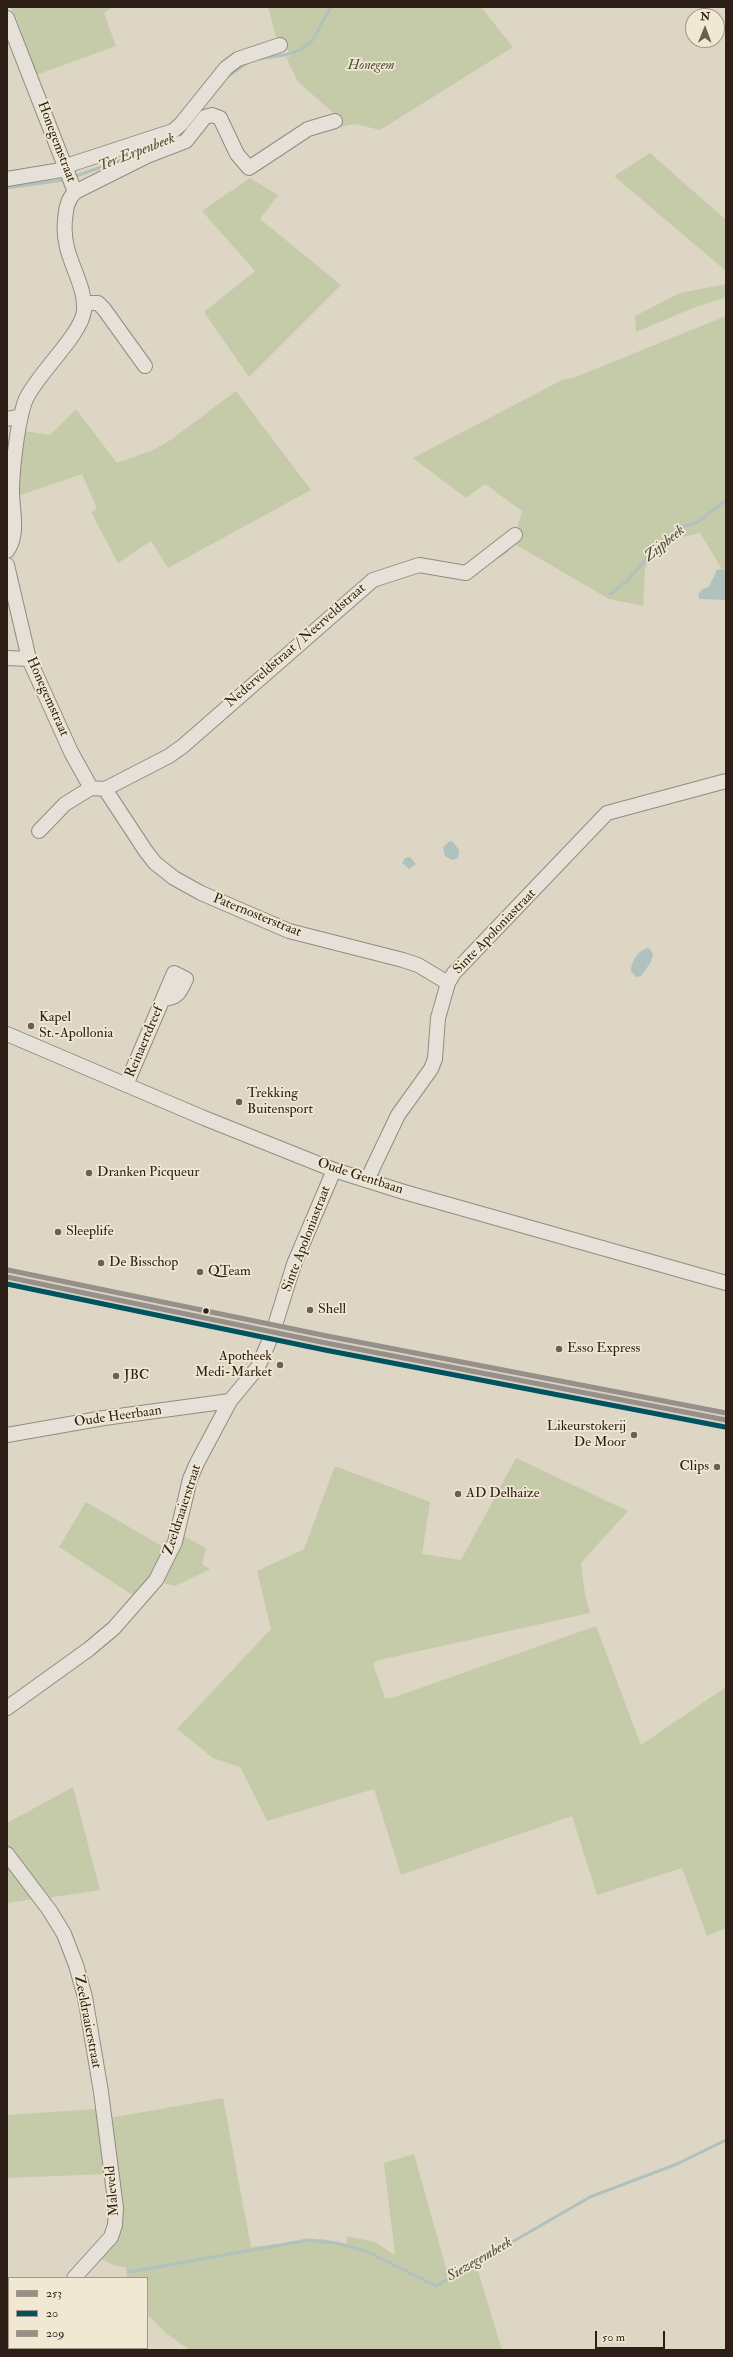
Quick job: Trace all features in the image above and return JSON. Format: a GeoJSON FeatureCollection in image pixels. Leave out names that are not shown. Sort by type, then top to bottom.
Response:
{"type":"FeatureCollection","features":[{"type":"Feature","properties":{"kind":"main road"},"geometry":{"type":"LineString","coordinates":[[7,1277],[273,1332],[726,1420]]}},
{"type":"Feature","properties":{"kind":"street","name":"Honegemstraat"},"geometry":{"type":"LineString","coordinates":[[7,18],[75,192],[70,198],[66,209],[64,241],[82,292],[84,303],[84,313],[80,323],[38,378],[26,399],[22,416],[12,486],[13,543],[7,551]]}},
{"type":"Feature","properties":{"kind":"street"},"geometry":{"type":"LineString","coordinates":[[7,179],[66,169],[72,164],[173,131],[181,124],[226,68],[238,59],[280,45]]}},
{"type":"Feature","properties":{"kind":"street"},"geometry":{"type":"LineString","coordinates":[[75,192],[147,156],[186,141],[205,117],[212,115],[220,118],[237,154],[249,168],[308,129],[335,121]]}},
{"type":"Feature","properties":{"kind":"street"},"geometry":{"type":"LineString","coordinates":[[84,303],[98,303],[104,309],[144,366]]}},
{"type":"Feature","properties":{"kind":"street"},"geometry":{"type":"LineString","coordinates":[[7,419],[22,416]]}},
{"type":"Feature","properties":{"kind":"street","name":"Nederveldstraat / Neerveldstraat"},"geometry":{"type":"LineString","coordinates":[[105,789],[169,756],[199,732],[373,580],[419,565],[466,573],[511,538]]}},
{"type":"Feature","properties":{"kind":"street","name":"Honegemstraat"},"geometry":{"type":"LineString","coordinates":[[7,565],[28,659],[72,752],[91,788]]}},
{"type":"Feature","properties":{"kind":"street"},"geometry":{"type":"LineString","coordinates":[[7,658],[28,659]]}},
{"type":"Feature","properties":{"kind":"street","name":"Sinte Apoloniastraat"},"geometry":{"type":"LineString","coordinates":[[367,1180],[398,1115],[431,1069],[435,1059],[436,1028],[448,983],[454,973],[607,813],[726,781]]}},
{"type":"Feature","properties":{"kind":"street"},"geometry":{"type":"LineString","coordinates":[[39,831],[65,804],[91,788],[105,789]]}},
{"type":"Feature","properties":{"kind":"street","name":"Paternosterstraat"},"geometry":{"type":"LineString","coordinates":[[105,789],[145,850],[156,863],[174,878],[202,893],[289,931],[403,960],[418,965],[448,983]]}},
{"type":"Feature","properties":{"kind":"street","name":"Reinaertdreef"},"geometry":{"type":"LineString","coordinates":[[126,1085],[163,999]]}},
{"type":"Feature","properties":{"kind":"street","name":"Oude Gentbaan"},"geometry":{"type":"LineString","coordinates":[[7,1034],[126,1085],[334,1170],[726,1283]]}},
{"type":"Feature","properties":{"kind":"street","name":"Sinte Apoloniastraat"},"geometry":{"type":"LineString","coordinates":[[273,1332],[294,1264],[334,1170]]}},
{"type":"Feature","properties":{"kind":"street","name":"Zeeldraaierstraat"},"geometry":{"type":"LineString","coordinates":[[7,1708],[89,1649],[114,1628],[156,1580],[175,1542],[190,1479],[197,1462],[230,1401],[258,1367],[273,1332]]}},
{"type":"Feature","properties":{"kind":"street","name":"Oude Heerbaan"},"geometry":{"type":"LineString","coordinates":[[7,1435],[104,1418],[230,1401]]}},
{"type":"Feature","properties":{"kind":"street","name":"Zeeldraaierstraat"},"geometry":{"type":"LineString","coordinates":[[7,1854],[50,1911],[64,1934],[76,1965],[85,1997],[104,2114]]}},
{"type":"Feature","properties":{"kind":"street","name":"Maleveld"},"geometry":{"type":"LineString","coordinates":[[75,2277],[111,2237],[115,2225],[116,2208],[104,2114]]}},
{"type":"Feature","properties":{"kind":"green space"},"geometry":{"type":"Polygon","coordinates":[[[10,7],[113,7],[104,13],[116,46],[36,75],[17,19],[10,7]]]}},
{"type":"Feature","properties":{"kind":"green space","name":"Honegem"},"geometry":{"type":"Polygon","coordinates":[[[268,7],[481,7],[513,47],[380,130],[355,124],[335,128],[337,116],[298,82],[286,57],[291,56],[282,42],[276,37],[268,7]]]}},
{"type":"Feature","properties":{"kind":"green space"},"geometry":{"type":"Polygon","coordinates":[[[650,153],[726,220],[726,271],[614,176],[650,153]]]}},
{"type":"Feature","properties":{"kind":"green space"},"geometry":{"type":"Polygon","coordinates":[[[250,178],[278,195],[260,219],[341,285],[249,377],[204,312],[255,271],[202,211],[250,178]]]}},
{"type":"Feature","properties":{"kind":"green space"},"geometry":{"type":"Polygon","coordinates":[[[726,284],[726,297],[693,308],[636,332],[635,316],[680,293],[726,284]]]}},
{"type":"Feature","properties":{"kind":"green space"},"geometry":{"type":"Polygon","coordinates":[[[726,316],[726,576],[700,533],[660,542],[645,568],[643,606],[609,599],[513,543],[522,511],[485,484],[466,498],[413,458],[564,379],[573,378],[726,316]]]}},
{"type":"Feature","properties":{"kind":"green space"},"geometry":{"type":"Polygon","coordinates":[[[236,391],[311,490],[168,568],[151,541],[118,563],[91,512],[97,509],[82,474],[18,496],[24,431],[50,435],[76,409],[117,463],[153,450],[172,439],[236,391]]]}},
{"type":"Feature","properties":{"kind":"green space"},"geometry":{"type":"Polygon","coordinates":[[[516,1458],[628,1511],[581,1563],[585,1594],[590,1613],[379,1660],[373,1664],[385,1698],[392,1698],[596,1626],[641,1745],[726,1687],[726,1928],[707,1936],[682,1868],[597,1895],[572,1816],[401,1875],[374,1789],[267,1821],[240,1767],[213,1758],[177,1729],[271,1629],[257,1571],[304,1549],[335,1466],[430,1502],[422,1554],[461,1560],[516,1458]]]}},
{"type":"Feature","properties":{"kind":"green space"},"geometry":{"type":"Polygon","coordinates":[[[86,1502],[167,1549],[137,1598],[59,1547],[86,1502]]]}},
{"type":"Feature","properties":{"kind":"green space"},"geometry":{"type":"Polygon","coordinates":[[[180,1534],[206,1548],[202,1564],[210,1569],[175,1586],[159,1582],[180,1534]]]}},
{"type":"Feature","properties":{"kind":"green space"},"geometry":{"type":"Polygon","coordinates":[[[73,1787],[100,1890],[47,1898],[7,1847],[7,1823],[73,1787]]]}},
{"type":"Feature","properties":{"kind":"green space"},"geometry":{"type":"Polygon","coordinates":[[[7,1863],[35,1899],[7,1903],[7,1863]]]}},
{"type":"Feature","properties":{"kind":"green space"},"geometry":{"type":"Polygon","coordinates":[[[223,2098],[251,2247],[323,2239],[347,2244],[347,2236],[375,2242],[395,2255],[384,2163],[414,2154],[448,2275],[475,2261],[502,2350],[190,2350],[166,2333],[148,2315],[148,2277],[127,2277],[126,2267],[116,2266],[101,2259],[120,2235],[123,2223],[109,2118],[223,2098]]]}},
{"type":"Feature","properties":{"kind":"green space"},"geometry":{"type":"Polygon","coordinates":[[[97,2109],[106,2174],[7,2178],[7,2115],[97,2109]]]}},
{"type":"Feature","properties":{"kind":"shaded area"},"geometry":{"type":"Polygon","coordinates":[[[721,569],[726,571],[726,600],[700,599],[698,596],[701,590],[710,586],[716,570],[721,569]]]}},
{"type":"Feature","properties":{"kind":"shaded area"},"geometry":{"type":"Polygon","coordinates":[[[450,841],[453,842],[459,850],[458,858],[452,860],[445,856],[443,847],[450,841]]]}},
{"type":"Feature","properties":{"kind":"shaded area"},"geometry":{"type":"Polygon","coordinates":[[[410,857],[416,864],[409,869],[402,863],[405,858],[410,857]]]}},
{"type":"Feature","properties":{"kind":"shaded area"},"geometry":{"type":"Polygon","coordinates":[[[649,948],[653,954],[651,962],[641,976],[636,977],[631,971],[632,963],[639,953],[649,948]]]}},
{"type":"Feature","properties":{"kind":"waterway","name":"Ter Erpenbeek"},"geometry":{"type":"LineString","coordinates":[[260,59],[290,54],[298,51],[310,43],[332,7]]}},
{"type":"Feature","properties":{"kind":"waterway","name":"Ter Erpenbeek"},"geometry":{"type":"LineString","coordinates":[[227,77],[247,63]]}},
{"type":"Feature","properties":{"kind":"waterway","name":"Ter Erpenbeek"},"geometry":{"type":"LineString","coordinates":[[76,176],[127,158]]}},
{"type":"Feature","properties":{"kind":"waterway","name":"Ter Erpenbeek"},"geometry":{"type":"LineString","coordinates":[[7,188],[63,180]]}},
{"type":"Feature","properties":{"kind":"waterway","name":"Zijpbeek"},"geometry":{"type":"LineString","coordinates":[[610,594],[626,582],[648,557],[685,526],[698,522],[726,500]]}},
{"type":"Feature","properties":{"kind":"waterway","name":"Zijpbeek"},"geometry":{"type":"LineString","coordinates":[[498,557],[509,549]]}},
{"type":"Feature","properties":{"kind":"waterway","name":"Siezegembeek"},"geometry":{"type":"LineString","coordinates":[[129,2272],[308,2240],[336,2243],[366,2251],[436,2286],[590,2197],[677,2164],[726,2140]]}},
{"type":"Feature","properties":{"kind":"transit line","name":"209"},"geometry":{"type":"LineString","coordinates":[[8,1270],[327,1336],[726,1413]]}},
{"type":"Feature","properties":{"kind":"transit line","name":"253"},"geometry":{"type":"LineString","coordinates":[[7,1277],[326,1343],[726,1420]]}},
{"type":"Feature","properties":{"kind":"transit line","name":"20"},"geometry":{"type":"LineString","coordinates":[[7,1284],[325,1350],[725,1427]]}},
{"type":"Feature","properties":{"kind":"place","name":"Kapel St.-Apollonia"},"geometry":{"type":"Point","coordinates":[31,1026]}},
{"type":"Feature","properties":{"kind":"place","name":"Trekking Buitensport"},"geometry":{"type":"Point","coordinates":[239,1102]}},
{"type":"Feature","properties":{"kind":"place","name":"Dranken Picqueur"},"geometry":{"type":"Point","coordinates":[89,1173]}},
{"type":"Feature","properties":{"kind":"place","name":"Sleeplife"},"geometry":{"type":"Point","coordinates":[58,1232]}},
{"type":"Feature","properties":{"kind":"place","name":"De Bisschop"},"geometry":{"type":"Point","coordinates":[101,1263]}},
{"type":"Feature","properties":{"kind":"place","name":"QTeam"},"geometry":{"type":"Point","coordinates":[200,1272]}},
{"type":"Feature","properties":{"kind":"place","name":"Shell"},"geometry":{"type":"Point","coordinates":[310,1310]}},
{"type":"Feature","properties":{"kind":"place","name":"Esso Express"},"geometry":{"type":"Point","coordinates":[559,1349]}},
{"type":"Feature","properties":{"kind":"place","name":"Apotheek Medi-Market"},"geometry":{"type":"Point","coordinates":[280,1365]}},
{"type":"Feature","properties":{"kind":"place","name":"JBC"},"geometry":{"type":"Point","coordinates":[116,1376]}},
{"type":"Feature","properties":{"kind":"place","name":"Likeurstokerij De Moor"},"geometry":{"type":"Point","coordinates":[634,1435]}},
{"type":"Feature","properties":{"kind":"place","name":"Clips"},"geometry":{"type":"Point","coordinates":[717,1467]}},
{"type":"Feature","properties":{"kind":"place","name":"AD Delhaize"},"geometry":{"type":"Point","coordinates":[458,1494]}}]}
